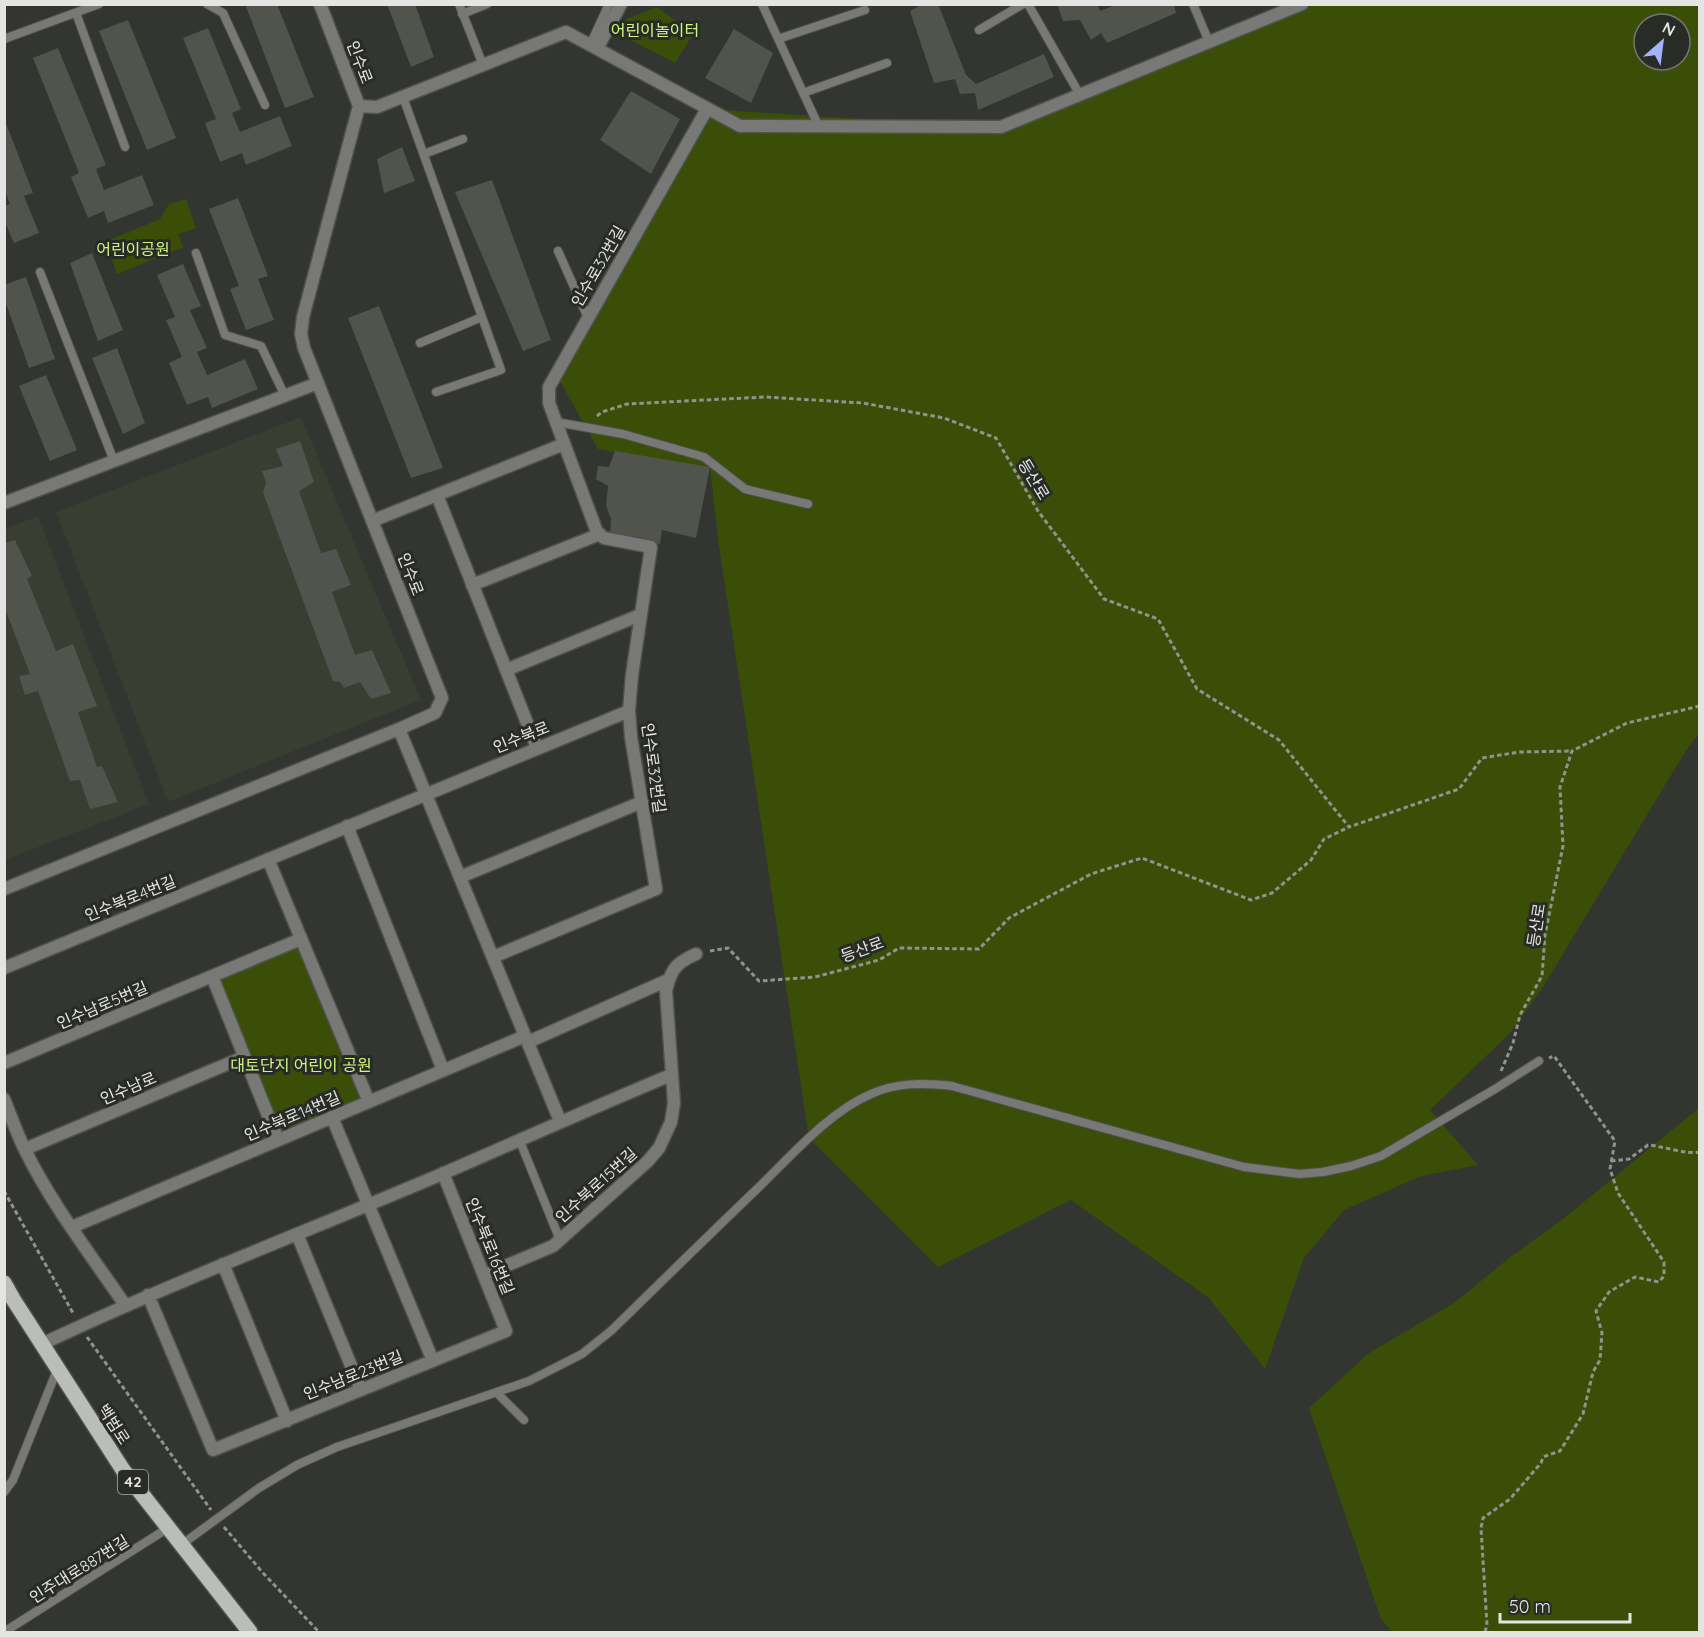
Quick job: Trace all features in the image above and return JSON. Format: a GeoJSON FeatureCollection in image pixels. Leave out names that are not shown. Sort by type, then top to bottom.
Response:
{"type":"FeatureCollection","features":[{"type":"Feature","properties":{"kind":"main road","name":"백범로"},"geometry":{"type":"LineString","coordinates":[[4,1283],[123,1470],[250,1632]]}},
{"type":"Feature","properties":{"kind":"street","name":"인수로"},"geometry":{"type":"LineString","coordinates":[[4,889],[399,729],[435,713],[442,698],[304,348],[301,334],[303,317],[359,106],[320,4]]}},
{"type":"Feature","properties":{"kind":"street"},"geometry":{"type":"LineString","coordinates":[[595,45],[621,4]]}},
{"type":"Feature","properties":{"kind":"street"},"geometry":{"type":"LineString","coordinates":[[359,106],[377,107],[566,32],[595,45],[740,126],[1001,127],[1302,4]]}},
{"type":"Feature","properties":{"kind":"street","name":"인수로32번길"},"geometry":{"type":"LineString","coordinates":[[493,957],[656,889],[631,737],[629,711],[640,615],[651,547],[604,538],[597,532],[549,403],[549,387],[707,109]]}},
{"type":"Feature","properties":{"kind":"street"},"geometry":{"type":"LineString","coordinates":[[4,503],[318,383]]}},
{"type":"Feature","properties":{"kind":"street"},"geometry":{"type":"LineString","coordinates":[[372,521],[564,444]]}},
{"type":"Feature","properties":{"kind":"street"},"geometry":{"type":"LineString","coordinates":[[437,495],[537,748]]}},
{"type":"Feature","properties":{"kind":"street"},"geometry":{"type":"LineString","coordinates":[[472,585],[600,534]]}},
{"type":"Feature","properties":{"kind":"street"},"geometry":{"type":"LineString","coordinates":[[506,670],[640,615]]}},
{"type":"Feature","properties":{"kind":"street","name":"인수북로"},"geometry":{"type":"LineString","coordinates":[[426,794],[629,711]]}},
{"type":"Feature","properties":{"kind":"street"},"geometry":{"type":"LineString","coordinates":[[399,729],[560,1120]]}},
{"type":"Feature","properties":{"kind":"street","name":"인수북로4번길"},"geometry":{"type":"LineString","coordinates":[[4,968],[426,794]]}},
{"type":"Feature","properties":{"kind":"street"},"geometry":{"type":"LineString","coordinates":[[460,877],[642,802]]}},
{"type":"Feature","properties":{"kind":"street"},"geometry":{"type":"LineString","coordinates":[[347,826],[444,1070]]}},
{"type":"Feature","properties":{"kind":"street"},"geometry":{"type":"LineString","coordinates":[[267,859],[369,1102]]}},
{"type":"Feature","properties":{"kind":"street","name":"인수남로5번길"},"geometry":{"type":"LineString","coordinates":[[4,1063],[301,939]]}},
{"type":"Feature","properties":{"kind":"street"},"geometry":{"type":"LineString","coordinates":[[527,1039],[668,980],[670,973],[683,960],[696,954]]}},
{"type":"Feature","properties":{"kind":"street"},"geometry":{"type":"LineString","coordinates":[[212,976],[278,1140]]}},
{"type":"Feature","properties":{"kind":"street","name":"인수북로15번길"},"geometry":{"type":"LineString","coordinates":[[484,1275],[553,1246],[648,1161],[659,1148],[671,1122],[674,1103],[670,1075],[666,991],[668,980]]}},
{"type":"Feature","properties":{"kind":"street","name":"인수북로14번길"},"geometry":{"type":"LineString","coordinates":[[72,1227],[444,1070],[527,1039]]}},
{"type":"Feature","properties":{"kind":"street","name":"인수남로"},"geometry":{"type":"LineString","coordinates":[[25,1149],[244,1057]]}},
{"type":"Feature","properties":{"kind":"street"},"geometry":{"type":"LineString","coordinates":[[42,1344],[148,1295],[443,1173],[560,1120],[670,1075]]}},
{"type":"Feature","properties":{"kind":"street"},"geometry":{"type":"LineString","coordinates":[[4,1099],[25,1149],[72,1227],[125,1305]]}},
{"type":"Feature","properties":{"kind":"street"},"geometry":{"type":"LineString","coordinates":[[332,1117],[433,1361]]}},
{"type":"Feature","properties":{"kind":"street","name":"인수북로16번길"},"geometry":{"type":"LineString","coordinates":[[443,1173],[506,1331]]}},
{"type":"Feature","properties":{"kind":"street"},"geometry":{"type":"LineString","coordinates":[[297,1234],[361,1390]]}},
{"type":"Feature","properties":{"kind":"street"},"geometry":{"type":"LineString","coordinates":[[223,1264],[287,1421]]}},
{"type":"Feature","properties":{"kind":"street","name":"인수남로23번길"},"geometry":{"type":"LineString","coordinates":[[148,1295],[213,1450],[506,1331]]}},
{"type":"Feature","properties":{"kind":"lane"},"geometry":{"type":"LineString","coordinates":[[4,39],[99,4]]}},
{"type":"Feature","properties":{"kind":"lane"},"geometry":{"type":"LineString","coordinates":[[207,4],[223,13],[265,105]]}},
{"type":"Feature","properties":{"kind":"lane"},"geometry":{"type":"LineString","coordinates":[[459,4],[483,65]]}},
{"type":"Feature","properties":{"kind":"lane"},"geometry":{"type":"LineString","coordinates":[[462,14],[487,4]]}},
{"type":"Feature","properties":{"kind":"lane"},"geometry":{"type":"LineString","coordinates":[[595,45],[609,4]]}},
{"type":"Feature","properties":{"kind":"lane"},"geometry":{"type":"LineString","coordinates":[[762,4],[819,127]]}},
{"type":"Feature","properties":{"kind":"lane"},"geometry":{"type":"LineString","coordinates":[[979,30],[1023,4]]}},
{"type":"Feature","properties":{"kind":"lane"},"geometry":{"type":"LineString","coordinates":[[1028,4],[1080,95]]}},
{"type":"Feature","properties":{"kind":"lane"},"geometry":{"type":"LineString","coordinates":[[1193,4],[1209,42]]}},
{"type":"Feature","properties":{"kind":"lane"},"geometry":{"type":"LineString","coordinates":[[778,39],[865,10]]}},
{"type":"Feature","properties":{"kind":"lane"},"geometry":{"type":"LineString","coordinates":[[76,13],[125,147]]}},
{"type":"Feature","properties":{"kind":"lane"},"geometry":{"type":"LineString","coordinates":[[803,93],[887,63]]}},
{"type":"Feature","properties":{"kind":"lane"},"geometry":{"type":"LineString","coordinates":[[403,97],[501,370],[436,392]]}},
{"type":"Feature","properties":{"kind":"lane"},"geometry":{"type":"LineString","coordinates":[[424,154],[463,140]]}},
{"type":"Feature","properties":{"kind":"lane"},"geometry":{"type":"LineString","coordinates":[[558,251],[588,318]]}},
{"type":"Feature","properties":{"kind":"lane"},"geometry":{"type":"LineString","coordinates":[[196,253],[225,335],[261,346],[285,396]]}},
{"type":"Feature","properties":{"kind":"lane"},"geometry":{"type":"LineString","coordinates":[[40,272],[114,461]]}},
{"type":"Feature","properties":{"kind":"lane"},"geometry":{"type":"LineString","coordinates":[[420,343],[482,317]]}},
{"type":"Feature","properties":{"kind":"lane"},"geometry":{"type":"LineString","coordinates":[[556,422],[623,434],[704,457],[746,489],[808,504]]}},
{"type":"Feature","properties":{"kind":"lane"},"geometry":{"type":"LineString","coordinates":[[181,1545],[259,1488],[297,1465],[337,1447],[498,1393],[556,1368],[590,1348],[612,1330],[809,1138],[845,1109],[871,1094],[896,1086],[925,1083],[952,1086],[1244,1167],[1299,1174],[1351,1166],[1382,1156],[1539,1061]]}},
{"type":"Feature","properties":{"kind":"lane"},"geometry":{"type":"LineString","coordinates":[[519,1139],[560,1240]]}},
{"type":"Feature","properties":{"kind":"lane"},"geometry":{"type":"LineString","coordinates":[[4,1492],[13,1480],[57,1369]]}},
{"type":"Feature","properties":{"kind":"lane"},"geometry":{"type":"LineString","coordinates":[[498,1393],[524,1420]]}},
{"type":"Feature","properties":{"kind":"lane","name":"인주대로887번길"},"geometry":{"type":"LineString","coordinates":[[4,1632],[168,1528]]}},
{"type":"Feature","properties":{"kind":"path","name":"등산로"},"geometry":{"type":"LineString","coordinates":[[575,426],[588,423],[602,412],[627,404],[765,397],[863,403],[944,418],[996,438],[1038,511],[1104,599],[1158,619],[1197,689],[1279,740],[1349,827]]}},
{"type":"Feature","properties":{"kind":"path","name":"등산로"},"geometry":{"type":"LineString","coordinates":[[696,954],[728,948],[759,981],[815,977],[879,960],[898,948],[979,949],[1009,918],[1091,874],[1142,858],[1251,900],[1272,892],[1311,860],[1324,839],[1349,827],[1459,789],[1482,758],[1519,752],[1572,752],[1628,723],[1700,706]]}},
{"type":"Feature","properties":{"kind":"path","name":"등산로"},"geometry":{"type":"LineString","coordinates":[[1489,1093],[1513,1043],[1520,1015],[1542,976],[1545,935],[1563,846],[1560,787],[1572,752]]}},
{"type":"Feature","properties":{"kind":"path"},"geometry":{"type":"LineString","coordinates":[[1485,1632],[1487,1625],[1481,1528],[1483,1518],[1509,1499],[1541,1463],[1543,1457],[1560,1451],[1583,1414],[1593,1372],[1600,1360],[1602,1333],[1596,1311],[1609,1292],[1635,1277],[1659,1281],[1664,1276],[1664,1262],[1618,1193],[1610,1169],[1615,1140],[1554,1056],[1539,1061]]}},
{"type":"Feature","properties":{"kind":"path"},"geometry":{"type":"LineString","coordinates":[[1611,1161],[1629,1159],[1648,1145],[1663,1146],[1694,1154],[1700,1152]]}},
{"type":"Feature","properties":{"kind":"path"},"geometry":{"type":"LineString","coordinates":[[4,1191],[91,1345],[217,1519],[263,1573],[319,1632]]}},
{"type":"Feature","properties":{"kind":"shaded area"},"geometry":{"type":"Polygon","coordinates":[[[301,417],[421,700],[168,802],[56,512],[301,417]]]}},
{"type":"Feature","properties":{"kind":"shaded area"},"geometry":{"type":"Polygon","coordinates":[[[38,516],[149,804],[5,860],[5,529],[38,516]]]}},
{"type":"Feature","properties":{"kind":"green space"},"geometry":{"type":"Polygon","coordinates":[[[1302,5],[1699,5],[1699,733],[1685,752],[1543,987],[1510,1033],[1430,1110],[1478,1165],[1421,1176],[1344,1210],[1304,1258],[1265,1369],[1209,1298],[1071,1200],[938,1267],[809,1138],[719,546],[710,468],[598,449],[556,374],[707,109],[984,127],[1302,5]]]}},
{"type":"Feature","properties":{"kind":"green space","name":"어린이놀이터"},"geometry":{"type":"Polygon","coordinates":[[[657,7],[693,34],[675,63],[617,33],[627,19],[657,7]]]}},
{"type":"Feature","properties":{"kind":"green space","name":"어린이공원"},"geometry":{"type":"Polygon","coordinates":[[[186,199],[196,228],[178,234],[183,247],[117,274],[106,241],[160,219],[169,204],[186,199]]]}},
{"type":"Feature","properties":{"kind":"green space","name":"대토단지 어린이 공원"},"geometry":{"type":"Polygon","coordinates":[[[301,939],[369,1102],[278,1140],[212,976],[301,939]]]}},
{"type":"Feature","properties":{"kind":"green space"},"geometry":{"type":"Polygon","coordinates":[[[1699,1108],[1699,1632],[1392,1632],[1381,1619],[1309,1408],[1369,1353],[1454,1303],[1509,1258],[1563,1219],[1699,1108]]]}},
{"type":"Feature","properties":{"kind":"building"},"geometry":{"type":"Polygon","coordinates":[[[245,4],[277,4],[314,97],[285,108],[245,4]]]}},
{"type":"Feature","properties":{"kind":"building"},"geometry":{"type":"Polygon","coordinates":[[[387,4],[415,4],[434,57],[411,67],[387,4]]]}},
{"type":"Feature","properties":{"kind":"building"},"geometry":{"type":"Polygon","coordinates":[[[923,4],[938,4],[966,75],[976,84],[1044,54],[1054,77],[978,110],[975,93],[960,94],[955,79],[934,83],[910,11],[923,4]]]}},
{"type":"Feature","properties":{"kind":"building"},"geometry":{"type":"Polygon","coordinates":[[[1057,4],[1097,4],[1100,11],[1118,4],[1174,4],[1176,13],[1107,43],[1101,33],[1091,40],[1080,20],[1063,21],[1057,4]]]}},
{"type":"Feature","properties":{"kind":"building"},"geometry":{"type":"Polygon","coordinates":[[[128,20],[176,138],[147,150],[99,31],[128,20]]]}},
{"type":"Feature","properties":{"kind":"building"},"geometry":{"type":"Polygon","coordinates":[[[208,28],[241,109],[232,113],[240,132],[280,116],[292,146],[246,165],[242,153],[220,162],[205,123],[216,119],[183,38],[208,28]]]}},
{"type":"Feature","properties":{"kind":"building"},"geometry":{"type":"Polygon","coordinates":[[[734,29],[773,53],[751,103],[705,78],[734,29]]]}},
{"type":"Feature","properties":{"kind":"building"},"geometry":{"type":"Polygon","coordinates":[[[58,48],[106,165],[96,169],[104,190],[142,175],[154,205],[108,223],[104,211],[88,218],[71,177],[79,173],[33,58],[58,48]]]}},
{"type":"Feature","properties":{"kind":"building"},"geometry":{"type":"Polygon","coordinates":[[[631,91],[680,119],[651,174],[600,140],[631,91]]]}},
{"type":"Feature","properties":{"kind":"building"},"geometry":{"type":"Polygon","coordinates":[[[5,121],[33,193],[24,196],[39,233],[14,243],[4,220],[4,206],[10,204],[4,189],[5,121]]]}},
{"type":"Feature","properties":{"kind":"building"},"geometry":{"type":"Polygon","coordinates":[[[402,147],[415,181],[384,193],[377,159],[402,147]]]}},
{"type":"Feature","properties":{"kind":"building"},"geometry":{"type":"Polygon","coordinates":[[[492,180],[551,340],[523,351],[455,192],[492,180]]]}},
{"type":"Feature","properties":{"kind":"building"},"geometry":{"type":"Polygon","coordinates":[[[238,198],[268,276],[258,279],[274,320],[246,330],[230,289],[239,286],[209,209],[238,198]]]}},
{"type":"Feature","properties":{"kind":"building"},"geometry":{"type":"Polygon","coordinates":[[[92,253],[123,330],[98,341],[70,263],[92,253]]]}},
{"type":"Feature","properties":{"kind":"building"},"geometry":{"type":"Polygon","coordinates":[[[183,264],[201,306],[190,310],[207,348],[197,352],[207,375],[245,359],[258,389],[212,408],[208,397],[187,405],[169,363],[182,357],[166,320],[175,317],[157,275],[183,264]]]}},
{"type":"Feature","properties":{"kind":"building"},"geometry":{"type":"Polygon","coordinates":[[[26,277],[55,359],[29,368],[4,298],[4,285],[26,277]]]}},
{"type":"Feature","properties":{"kind":"building"},"geometry":{"type":"Polygon","coordinates":[[[379,306],[443,468],[411,478],[348,318],[379,306]]]}},
{"type":"Feature","properties":{"kind":"building"},"geometry":{"type":"Polygon","coordinates":[[[117,348],[145,423],[123,434],[92,358],[117,348]]]}},
{"type":"Feature","properties":{"kind":"building"},"geometry":{"type":"Polygon","coordinates":[[[46,375],[77,450],[50,461],[19,386],[46,375]]]}},
{"type":"Feature","properties":{"kind":"building"},"geometry":{"type":"Polygon","coordinates":[[[300,441],[314,482],[299,491],[321,553],[336,549],[351,585],[332,592],[355,655],[372,650],[391,693],[371,699],[360,682],[344,688],[340,682],[333,681],[263,493],[266,483],[262,471],[283,466],[276,449],[300,441]]]}},
{"type":"Feature","properties":{"kind":"building"},"geometry":{"type":"Polygon","coordinates":[[[615,451],[710,467],[696,538],[662,530],[660,544],[610,535],[611,519],[606,505],[608,486],[596,479],[598,466],[609,467],[615,451]]]}},
{"type":"Feature","properties":{"kind":"building"},"geometry":{"type":"Polygon","coordinates":[[[15,540],[32,576],[27,579],[56,651],[73,644],[97,706],[78,712],[97,767],[102,766],[118,802],[90,809],[80,780],[70,781],[38,691],[25,695],[19,676],[30,674],[4,606],[4,543],[15,540]]]}}]}
